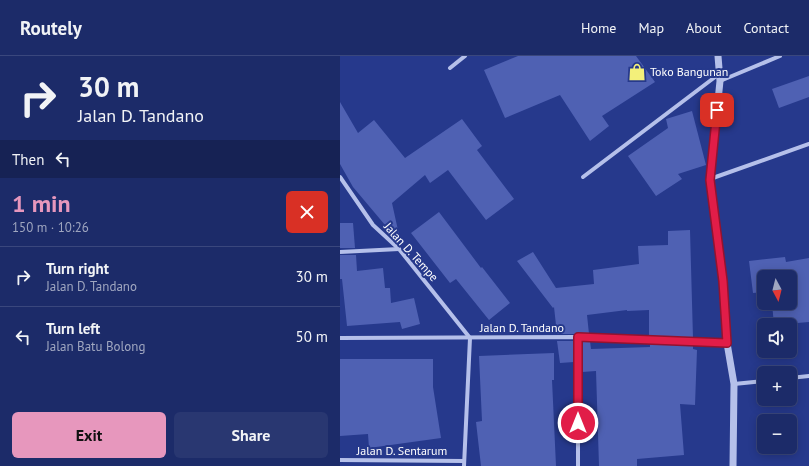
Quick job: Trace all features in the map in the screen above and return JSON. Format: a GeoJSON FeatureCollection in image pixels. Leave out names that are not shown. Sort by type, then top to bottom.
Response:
{"type":"FeatureCollection","features":[{"type":"Feature","properties":{"kind":"street"},"geometry":{"type":"LineString","coordinates":[[450,68],[465,56]]}},
{"type":"Feature","properties":{"kind":"street"},"geometry":{"type":"LineString","coordinates":[[718,56],[720,81],[710,180],[723,281],[727,343],[734,384],[733,466]]}},
{"type":"Feature","properties":{"kind":"street"},"geometry":{"type":"LineString","coordinates":[[720,81],[780,56]]}},
{"type":"Feature","properties":{"kind":"street"},"geometry":{"type":"LineString","coordinates":[[583,177],[720,73]]}},
{"type":"Feature","properties":{"kind":"street"},"geometry":{"type":"LineString","coordinates":[[710,180],[809,144]]}},
{"type":"Feature","properties":{"kind":"street","name":"Jalan D. Tempe"},"geometry":{"type":"LineString","coordinates":[[340,178],[373,224],[399,249],[470,338]]}},
{"type":"Feature","properties":{"kind":"street"},"geometry":{"type":"LineString","coordinates":[[340,252],[399,249]]}},
{"type":"Feature","properties":{"kind":"street"},"geometry":{"type":"LineString","coordinates":[[578,337],[578,466]]}},
{"type":"Feature","properties":{"kind":"street","name":"Jalan D. Tandano"},"geometry":{"type":"LineString","coordinates":[[340,338],[578,337],[727,343]]}},
{"type":"Feature","properties":{"kind":"street"},"geometry":{"type":"LineString","coordinates":[[464,464],[470,338]]}},
{"type":"Feature","properties":{"kind":"street"},"geometry":{"type":"LineString","coordinates":[[797,377],[809,376]]}},
{"type":"Feature","properties":{"kind":"street"},"geometry":{"type":"LineString","coordinates":[[734,384],[757,382]]}},
{"type":"Feature","properties":{"kind":"street","name":"Jalan D. Sentarum"},"geometry":{"type":"LineString","coordinates":[[340,460],[464,464]]}},
{"type":"Feature","properties":{"kind":"building"},"geometry":{"type":"Polygon","coordinates":[[[518,56],[636,56],[655,82],[602,116],[609,126],[590,141],[560,95],[505,118],[484,70],[518,56]]]}},
{"type":"Feature","properties":{"kind":"building"},"geometry":{"type":"Polygon","coordinates":[[[809,76],[809,97],[779,108],[772,89],[809,76]]]}},
{"type":"Feature","properties":{"kind":"building"},"geometry":{"type":"Polygon","coordinates":[[[340,102],[358,133],[374,120],[405,158],[462,119],[482,146],[477,150],[514,199],[486,220],[448,170],[430,183],[425,175],[392,203],[401,244],[353,187],[340,164],[340,102]]]}},
{"type":"Feature","properties":{"kind":"building"},"geometry":{"type":"Polygon","coordinates":[[[692,111],[706,165],[678,174],[682,179],[656,196],[628,156],[668,128],[666,119],[692,111]]]}},
{"type":"Feature","properties":{"kind":"building"},"geometry":{"type":"Polygon","coordinates":[[[439,212],[481,268],[482,267],[510,303],[489,320],[456,279],[450,283],[411,233],[439,212]]]}},
{"type":"Feature","properties":{"kind":"building"},"geometry":{"type":"Polygon","coordinates":[[[340,223],[353,223],[355,248],[340,248],[340,223]]]}},
{"type":"Feature","properties":{"kind":"building"},"geometry":{"type":"Polygon","coordinates":[[[690,230],[693,338],[649,336],[649,310],[627,310],[587,315],[589,334],[557,334],[554,307],[553,308],[517,261],[533,252],[556,288],[594,284],[593,270],[639,264],[638,246],[668,245],[668,231],[690,230]]]}},
{"type":"Feature","properties":{"kind":"building"},"geometry":{"type":"Polygon","coordinates":[[[340,255],[356,255],[357,271],[383,268],[385,288],[390,288],[391,303],[414,298],[420,324],[402,329],[400,322],[347,326],[342,279],[340,279],[340,255]]]}},
{"type":"Feature","properties":{"kind":"building"},"geometry":{"type":"Polygon","coordinates":[[[785,257],[786,262],[809,258],[809,322],[797,323],[797,318],[773,318],[773,310],[797,310],[797,270],[757,270],[757,293],[753,293],[749,261],[785,257]]]}},
{"type":"Feature","properties":{"kind":"building"},"geometry":{"type":"Polygon","coordinates":[[[557,341],[574,341],[574,362],[560,363],[557,341]]]}},
{"type":"Feature","properties":{"kind":"building"},"geometry":{"type":"Polygon","coordinates":[[[582,341],[590,341],[591,349],[650,347],[650,343],[693,345],[693,349],[697,350],[695,405],[680,404],[684,455],[637,459],[637,466],[599,466],[596,371],[582,372],[582,341]]]}},
{"type":"Feature","properties":{"kind":"building"},"geometry":{"type":"Polygon","coordinates":[[[554,353],[554,380],[552,380],[556,466],[481,466],[476,422],[482,421],[479,356],[554,353]]]}},
{"type":"Feature","properties":{"kind":"building"},"geometry":{"type":"Polygon","coordinates":[[[340,359],[433,359],[433,387],[441,438],[369,448],[368,434],[340,436],[340,359]]]}},
{"type":"Feature","properties":{"kind":"place","name":"Toko Bangunan"},"geometry":{"type":"Point","coordinates":[637,72]}},
{"type":"Feature","properties":{"kind":"route"},"geometry":{"type":"LineString","coordinates":[[578,423],[578,337],[727,343],[723,281],[710,180],[717,110]]}}]}
